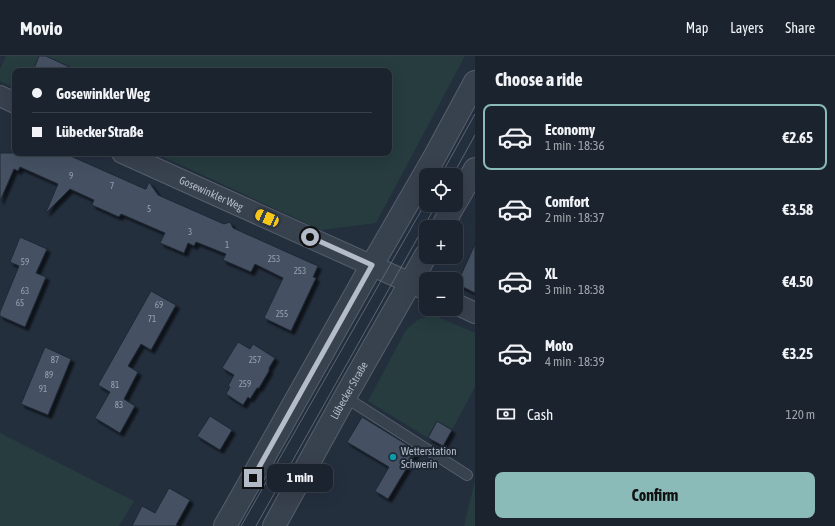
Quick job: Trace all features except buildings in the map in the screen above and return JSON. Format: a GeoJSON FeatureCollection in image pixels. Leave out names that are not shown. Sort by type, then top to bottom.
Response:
{"type":"FeatureCollection","features":[{"type":"Feature","properties":{"kind":"street"},"geometry":{"type":"LineString","coordinates":[[225,526],[435,156],[475,82]]}},
{"type":"Feature","properties":{"kind":"street"},"geometry":{"type":"LineString","coordinates":[[0,96],[12,102]]}},
{"type":"Feature","properties":{"kind":"street","name":"Gosewinkler Weg"},"geometry":{"type":"LineString","coordinates":[[129,156],[418,286]]}},
{"type":"Feature","properties":{"kind":"street"},"geometry":{"type":"LineString","coordinates":[[463,190],[475,169]]}},
{"type":"Feature","properties":{"kind":"street","name":"Lübecker Straße"},"geometry":{"type":"LineString","coordinates":[[274,526],[344,397],[418,286],[424,264]]}},
{"type":"Feature","properties":{"kind":"street"},"geometry":{"type":"LineString","coordinates":[[463,307],[475,313]]}},
{"type":"Feature","properties":{"kind":"lane"},"geometry":{"type":"LineString","coordinates":[[344,397],[467,475]]}},
{"type":"Feature","properties":{"kind":"green space"},"geometry":{"type":"Polygon","coordinates":[[[6,56],[465,56],[376,223],[321,230],[161,156],[392,156],[392,68],[12,68],[12,87],[0,81],[0,69],[6,56]]]}},
{"type":"Feature","properties":{"kind":"green space"},"geometry":{"type":"Polygon","coordinates":[[[436,316],[475,333],[475,387],[452,430],[437,421],[428,438],[368,401],[406,330],[419,319],[436,316]]]}},
{"type":"Feature","properties":{"kind":"green space"},"geometry":{"type":"Polygon","coordinates":[[[0,433],[134,501],[119,526],[0,526],[0,433]]]}},
{"type":"Feature","properties":{"kind":"green space"},"geometry":{"type":"Polygon","coordinates":[[[475,480],[475,526],[464,526],[475,480]]]}},
{"type":"Feature","properties":{"kind":"tram line"},"geometry":{"type":"LineString","coordinates":[[445,168],[475,114]]}},
{"type":"Feature","properties":{"kind":"tram line"},"geometry":{"type":"LineString","coordinates":[[457,168],[475,135]]}},
{"type":"Feature","properties":{"kind":"tram line"},"geometry":{"type":"LineString","coordinates":[[241,526],[420,212]]}},
{"type":"Feature","properties":{"kind":"tram line"},"geometry":{"type":"LineString","coordinates":[[256,526],[432,212]]}},
{"type":"Feature","properties":{"kind":"place","name":"Wetterstation Schwerin"},"geometry":{"type":"Point","coordinates":[393,457]}},
{"type":"Feature","properties":{"kind":"route"},"geometry":{"type":"LineString","coordinates":[[253,478],[372,265],[310,237]]}}]}
